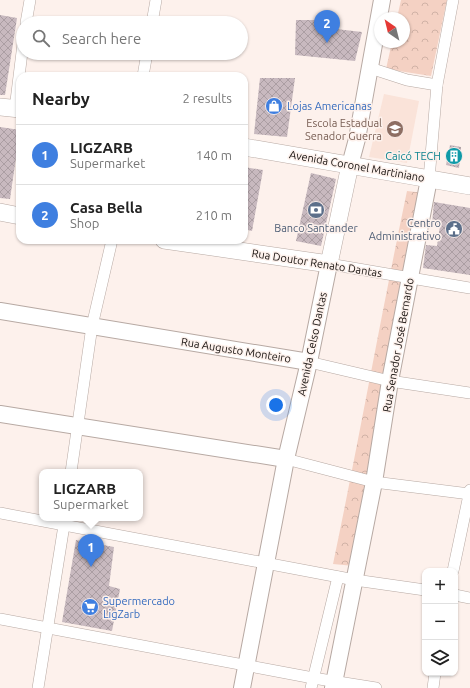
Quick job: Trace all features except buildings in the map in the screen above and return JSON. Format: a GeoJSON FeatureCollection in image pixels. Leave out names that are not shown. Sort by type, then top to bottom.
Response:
{"type":"FeatureCollection","features":[{"type":"Feature","properties":{"kind":"main road","name":"Avenida Celso Dantas"},"geometry":{"type":"LineString","coordinates":[[242,688],[286,459],[330,264],[370,68],[382,0]]}},
{"type":"Feature","properties":{"kind":"main road","name":"Avenida Coronel Martiniano"},"geometry":{"type":"LineString","coordinates":[[248,148],[470,186]]}},
{"type":"Feature","properties":{"kind":"main road","name":"Rua Senador José Bernardo"},"geometry":{"type":"LineString","coordinates":[[334,685],[374,482],[390,381],[429,179]]}},
{"type":"Feature","properties":{"kind":"main road"},"geometry":{"type":"LineString","coordinates":[[0,212],[16,215]]}},
{"type":"Feature","properties":{"kind":"main road","name":"Rua Doutor Renato Dantas"},"geometry":{"type":"LineString","coordinates":[[192,244],[330,264]]}},
{"type":"Feature","properties":{"kind":"main road","name":"Rua Augusto Monteiro"},"geometry":{"type":"LineString","coordinates":[[0,311],[309,362]]}},
{"type":"Feature","properties":{"kind":"main road"},"geometry":{"type":"LineString","coordinates":[[0,414],[286,459]]}},
{"type":"Feature","properties":{"kind":"street"},"geometry":{"type":"LineString","coordinates":[[27,16],[30,0]]}},
{"type":"Feature","properties":{"kind":"street"},"geometry":{"type":"LineString","coordinates":[[153,16],[156,0]]}},
{"type":"Feature","properties":{"kind":"street","name":"Rua Senador José Bernardo"},"geometry":{"type":"LineString","coordinates":[[429,179],[437,85],[453,0]]}},
{"type":"Feature","properties":{"kind":"street"},"geometry":{"type":"LineString","coordinates":[[18,72],[20,60]]}},
{"type":"Feature","properties":{"kind":"street"},"geometry":{"type":"LineString","coordinates":[[144,72],[146,60]]}},
{"type":"Feature","properties":{"kind":"street"},"geometry":{"type":"LineString","coordinates":[[370,68],[407,80],[437,85]]}},
{"type":"Feature","properties":{"kind":"street"},"geometry":{"type":"LineString","coordinates":[[12,108],[16,85]]}},
{"type":"Feature","properties":{"kind":"street"},"geometry":{"type":"LineString","coordinates":[[71,469],[76,427],[92,326],[111,244]]}},
{"type":"Feature","properties":{"kind":"street","name":"Rua Doutor Renato Dantas"},"geometry":{"type":"LineString","coordinates":[[330,264],[470,288]]}},
{"type":"Feature","properties":{"kind":"street","name":"Rua Augusto Monteiro"},"geometry":{"type":"LineString","coordinates":[[309,362],[390,381],[470,393]]}},
{"type":"Feature","properties":{"kind":"street"},"geometry":{"type":"LineString","coordinates":[[286,459],[374,482],[470,492],[454,568]]}},
{"type":"Feature","properties":{"kind":"street"},"geometry":{"type":"LineString","coordinates":[[0,512],[39,517]]}},
{"type":"Feature","properties":{"kind":"street"},"geometry":{"type":"LineString","coordinates":[[38,688],[46,628],[65,521],[267,564],[355,580],[422,590]]}},
{"type":"Feature","properties":{"kind":"street"},"geometry":{"type":"LineString","coordinates":[[312,683],[338,577]]}},
{"type":"Feature","properties":{"kind":"street"},"geometry":{"type":"LineString","coordinates":[[458,596],[470,598]]}},
{"type":"Feature","properties":{"kind":"street"},"geometry":{"type":"LineString","coordinates":[[0,619],[246,665],[312,683],[376,688]]}},
{"type":"Feature","properties":{"kind":"street"},"geometry":{"type":"LineString","coordinates":[[326,629],[344,632]]}},
{"type":"Feature","properties":{"kind":"street"},"geometry":{"type":"LineString","coordinates":[[433,688],[435,676]]}},
{"type":"Feature","properties":{"kind":"shaded area","name":"Escola Estadual Senador Guerra"},"geometry":{"type":"Polygon","coordinates":[[[384,94],[419,101],[407,163],[369,157],[384,94]]]}},
{"type":"Feature","properties":{"kind":"green space"},"geometry":{"type":"Polygon","coordinates":[[[401,0],[447,0],[431,76],[386,69],[391,48],[410,48],[410,12],[398,12],[401,0]]]}},
{"type":"Feature","properties":{"kind":"green space"},"geometry":{"type":"Polygon","coordinates":[[[407,191],[424,193],[354,566],[333,564],[388,284],[407,191]]]}},
{"type":"Feature","properties":{"kind":"place","name":"Casa Bella"},"geometry":{"type":"Point","coordinates":[327,43]}},
{"type":"Feature","properties":{"kind":"place","name":"Lojas Americanas"},"geometry":{"type":"Point","coordinates":[274,106]}},
{"type":"Feature","properties":{"kind":"place","name":"Escola Estadual Senador Guerra"},"geometry":{"type":"Point","coordinates":[395,129]}},
{"type":"Feature","properties":{"kind":"place","name":"Caicó TECH"},"geometry":{"type":"Point","coordinates":[454,156]}},
{"type":"Feature","properties":{"kind":"place","name":"Banco Santander"},"geometry":{"type":"Point","coordinates":[316,210]}},
{"type":"Feature","properties":{"kind":"place","name":"Centro Administrativo"},"geometry":{"type":"Point","coordinates":[454,229]}},
{"type":"Feature","properties":{"kind":"place","name":"LIGZARB"},"geometry":{"type":"Point","coordinates":[91,567]}},
{"type":"Feature","properties":{"kind":"place","name":"Supermercado LigZarb"},"geometry":{"type":"Point","coordinates":[90,607]}}]}
